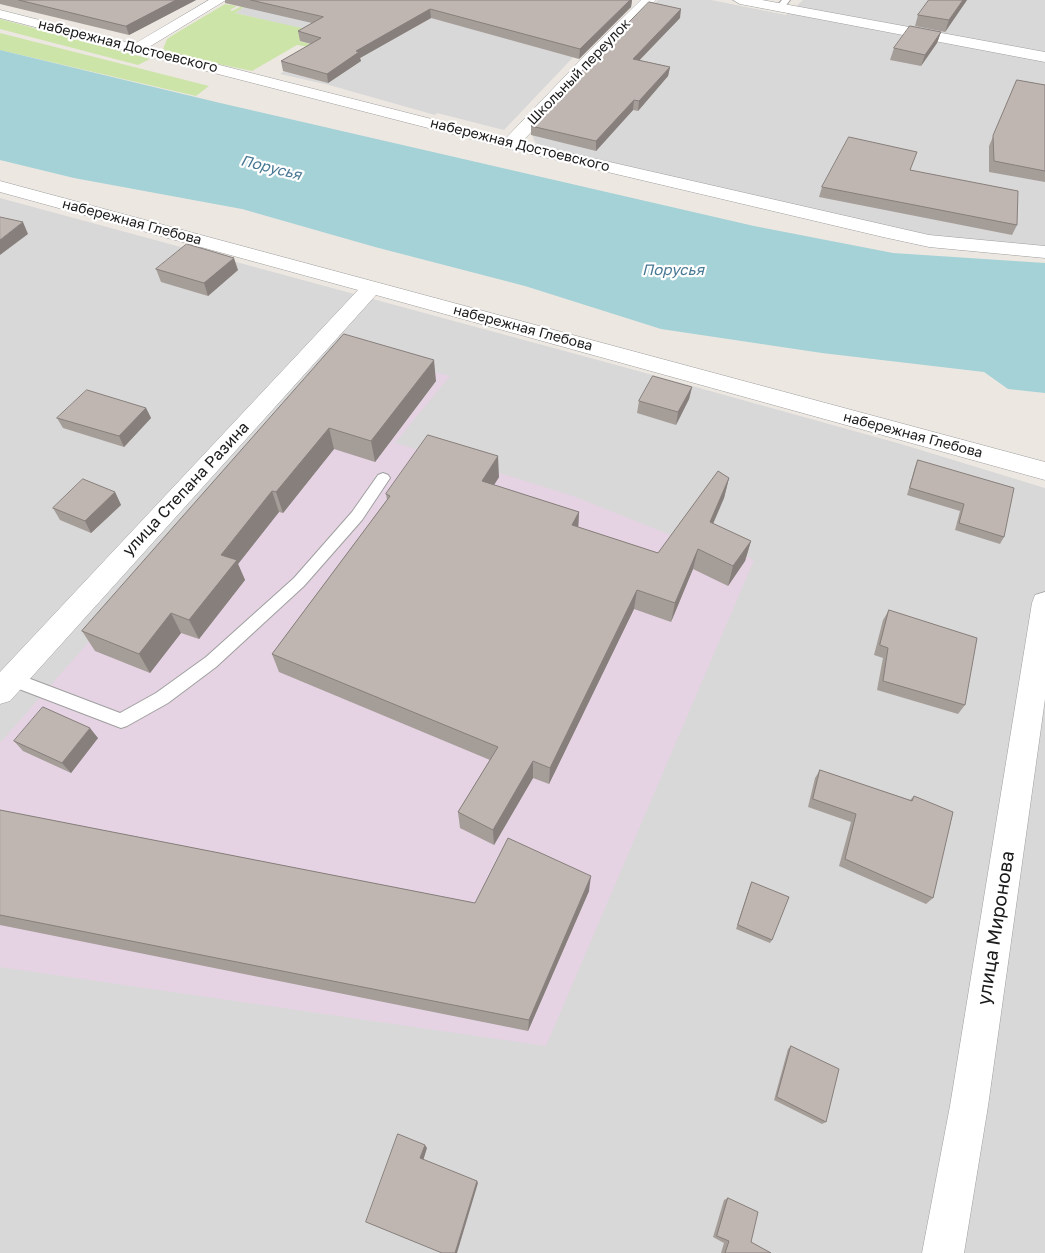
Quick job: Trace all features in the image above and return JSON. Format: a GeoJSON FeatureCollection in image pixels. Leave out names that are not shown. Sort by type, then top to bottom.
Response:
{"type":"FeatureCollection","features":[{"type":"Feature","properties":{"kind":"street"},"geometry":{"type":"LineString","coordinates":[[137,48],[220,0]]}},
{"type":"Feature","properties":{"kind":"street","name":"Школьный переулок"},"geometry":{"type":"LineString","coordinates":[[510,144],[596,52],[650,0]]}},
{"type":"Feature","properties":{"kind":"street"},"geometry":{"type":"LineString","coordinates":[[740,0],[783,4],[1045,57]]}},
{"type":"Feature","properties":{"kind":"street","name":"набережная Достоевского"},"geometry":{"type":"LineString","coordinates":[[0,14],[510,144],[929,241],[1045,252]]}},
{"type":"Feature","properties":{"kind":"street","name":"набережная Глебова"},"geometry":{"type":"LineString","coordinates":[[0,186],[1045,471]]}},
{"type":"Feature","properties":{"kind":"street","name":"улица Степана Разина"},"geometry":{"type":"LineString","coordinates":[[6,685],[372,287]]}},
{"type":"Feature","properties":{"kind":"street","name":"улица Миронова"},"geometry":{"type":"LineString","coordinates":[[943,1253],[969,1106],[1045,603]]}},
{"type":"Feature","properties":{"kind":"lane"},"geometry":{"type":"LineString","coordinates":[[6,685],[120,721],[162,698],[211,662],[299,582],[357,516],[383,478]]}},
{"type":"Feature","properties":{"kind":"shaded area"},"geometry":{"type":"Polygon","coordinates":[[[255,0],[599,30],[504,130],[437,113],[435,115],[329,85],[280,74],[337,37],[235,13],[255,0]]]}},
{"type":"Feature","properties":{"kind":"shaded area"},"geometry":{"type":"Polygon","coordinates":[[[658,0],[711,0],[786,15],[803,0],[1045,0],[1045,258],[875,225],[539,145],[535,142],[531,132],[658,0]]]}},
{"type":"Feature","properties":{"kind":"shaded area"},"geometry":{"type":"Polygon","coordinates":[[[0,198],[620,366],[901,444],[1045,488],[1045,1253],[0,1253],[0,198]]]}},
{"type":"Feature","properties":{"kind":"shaded area"},"geometry":{"type":"Polygon","coordinates":[[[347,347],[450,376],[395,443],[573,496],[673,536],[685,525],[754,560],[546,1046],[0,967],[0,743],[347,347]]]}},
{"type":"Feature","properties":{"kind":"green space"},"geometry":{"type":"Polygon","coordinates":[[[225,4],[237,6],[230,10],[232,11],[244,7],[235,13],[337,36],[318,48],[297,45],[252,71],[185,57],[163,49],[167,39],[225,4]],[[314,32],[299,41],[317,46],[332,36],[314,32]]]}},
{"type":"Feature","properties":{"kind":"green space"},"geometry":{"type":"Polygon","coordinates":[[[0,19],[150,59],[138,65],[0,29],[0,19]]]}},
{"type":"Feature","properties":{"kind":"green space"},"geometry":{"type":"Polygon","coordinates":[[[0,33],[209,86],[196,96],[0,50],[0,33]]]}},
{"type":"Feature","properties":{"kind":"water","name":"Порусья"},"geometry":{"type":"Polygon","coordinates":[[[0,50],[216,102],[754,226],[893,253],[1045,263],[1045,393],[1008,389],[984,372],[822,353],[661,329],[525,286],[375,247],[242,209],[74,178],[0,160],[0,50]]]}},
{"type":"Feature","properties":{"kind":"building"},"geometry":{"type":"Polygon","coordinates":[[[19,0],[176,0],[126,26],[19,0]]]}},
{"type":"Feature","properties":{"kind":"building"},"geometry":{"type":"Polygon","coordinates":[[[251,0],[630,0],[580,49],[430,9],[356,51],[359,52],[327,74],[281,61],[321,38],[298,31],[323,17],[251,0]]]}},
{"type":"Feature","properties":{"kind":"building"},"geometry":{"type":"Polygon","coordinates":[[[929,0],[963,0],[949,20],[918,15],[929,0]]]}},
{"type":"Feature","properties":{"kind":"building"},"geometry":{"type":"Polygon","coordinates":[[[649,2],[681,9],[633,59],[670,67],[639,101],[634,100],[596,141],[531,126],[569,84],[649,2]]]}},
{"type":"Feature","properties":{"kind":"building"},"geometry":{"type":"Polygon","coordinates":[[[910,26],[941,32],[925,55],[894,48],[910,26]]]}},
{"type":"Feature","properties":{"kind":"building"},"geometry":{"type":"Polygon","coordinates":[[[1017,80],[1045,85],[1045,171],[994,161],[993,136],[1017,80]]]}},
{"type":"Feature","properties":{"kind":"building"},"geometry":{"type":"Polygon","coordinates":[[[849,137],[917,152],[910,170],[1018,191],[1017,225],[822,187],[849,137]]]}},
{"type":"Feature","properties":{"kind":"building"},"geometry":{"type":"Polygon","coordinates":[[[0,217],[23,222],[0,240],[0,217]]]}},
{"type":"Feature","properties":{"kind":"building"},"geometry":{"type":"Polygon","coordinates":[[[187,244],[234,258],[204,283],[156,269],[187,244]]]}},
{"type":"Feature","properties":{"kind":"building"},"geometry":{"type":"Polygon","coordinates":[[[344,334],[434,360],[371,441],[329,428],[276,492],[272,491],[221,555],[237,560],[189,620],[171,613],[139,654],[82,631],[344,334]]]}},
{"type":"Feature","properties":{"kind":"building"},"geometry":{"type":"Polygon","coordinates":[[[653,376],[692,387],[678,412],[639,401],[653,376]]]}},
{"type":"Feature","properties":{"kind":"building"},"geometry":{"type":"Polygon","coordinates":[[[87,390],[146,408],[119,436],[57,418],[87,390]]]}},
{"type":"Feature","properties":{"kind":"building"},"geometry":{"type":"Polygon","coordinates":[[[428,435],[498,456],[482,481],[579,512],[572,525],[658,553],[718,471],[729,478],[710,522],[751,541],[733,566],[698,549],[675,603],[637,590],[550,768],[533,761],[493,830],[458,812],[498,747],[272,654],[390,496],[386,494],[428,435]]]}},
{"type":"Feature","properties":{"kind":"building"},"geometry":{"type":"Polygon","coordinates":[[[918,460],[1014,488],[1004,537],[959,523],[964,504],[910,488],[918,460]]]}},
{"type":"Feature","properties":{"kind":"building"},"geometry":{"type":"Polygon","coordinates":[[[83,479],[115,492],[85,521],[53,508],[83,479]]]}},
{"type":"Feature","properties":{"kind":"building"},"geometry":{"type":"Polygon","coordinates":[[[889,610],[977,638],[965,705],[883,681],[888,648],[880,645],[889,610]]]}},
{"type":"Feature","properties":{"kind":"building"},"geometry":{"type":"Polygon","coordinates":[[[43,707],[90,728],[62,763],[14,741],[43,707]]]}},
{"type":"Feature","properties":{"kind":"building"},"geometry":{"type":"Polygon","coordinates":[[[820,770],[912,801],[914,796],[953,812],[933,898],[845,859],[856,814],[813,799],[820,770]]]}},
{"type":"Feature","properties":{"kind":"building"},"geometry":{"type":"Polygon","coordinates":[[[0,810],[475,903],[508,838],[591,876],[529,1020],[0,915],[0,810]]]}},
{"type":"Feature","properties":{"kind":"building"},"geometry":{"type":"Polygon","coordinates":[[[752,882],[789,897],[772,940],[738,925],[752,882]]]}},
{"type":"Feature","properties":{"kind":"building"},"geometry":{"type":"Polygon","coordinates":[[[791,1046],[839,1069],[826,1122],[777,1097],[791,1046]]]}},
{"type":"Feature","properties":{"kind":"building"},"geometry":{"type":"Polygon","coordinates":[[[398,1134],[425,1145],[420,1158],[477,1181],[455,1253],[442,1253],[366,1222],[398,1134]]]}},
{"type":"Feature","properties":{"kind":"building"},"geometry":{"type":"Polygon","coordinates":[[[728,1198],[758,1212],[751,1242],[771,1253],[725,1253],[729,1241],[717,1236],[728,1198]]]}}]}
